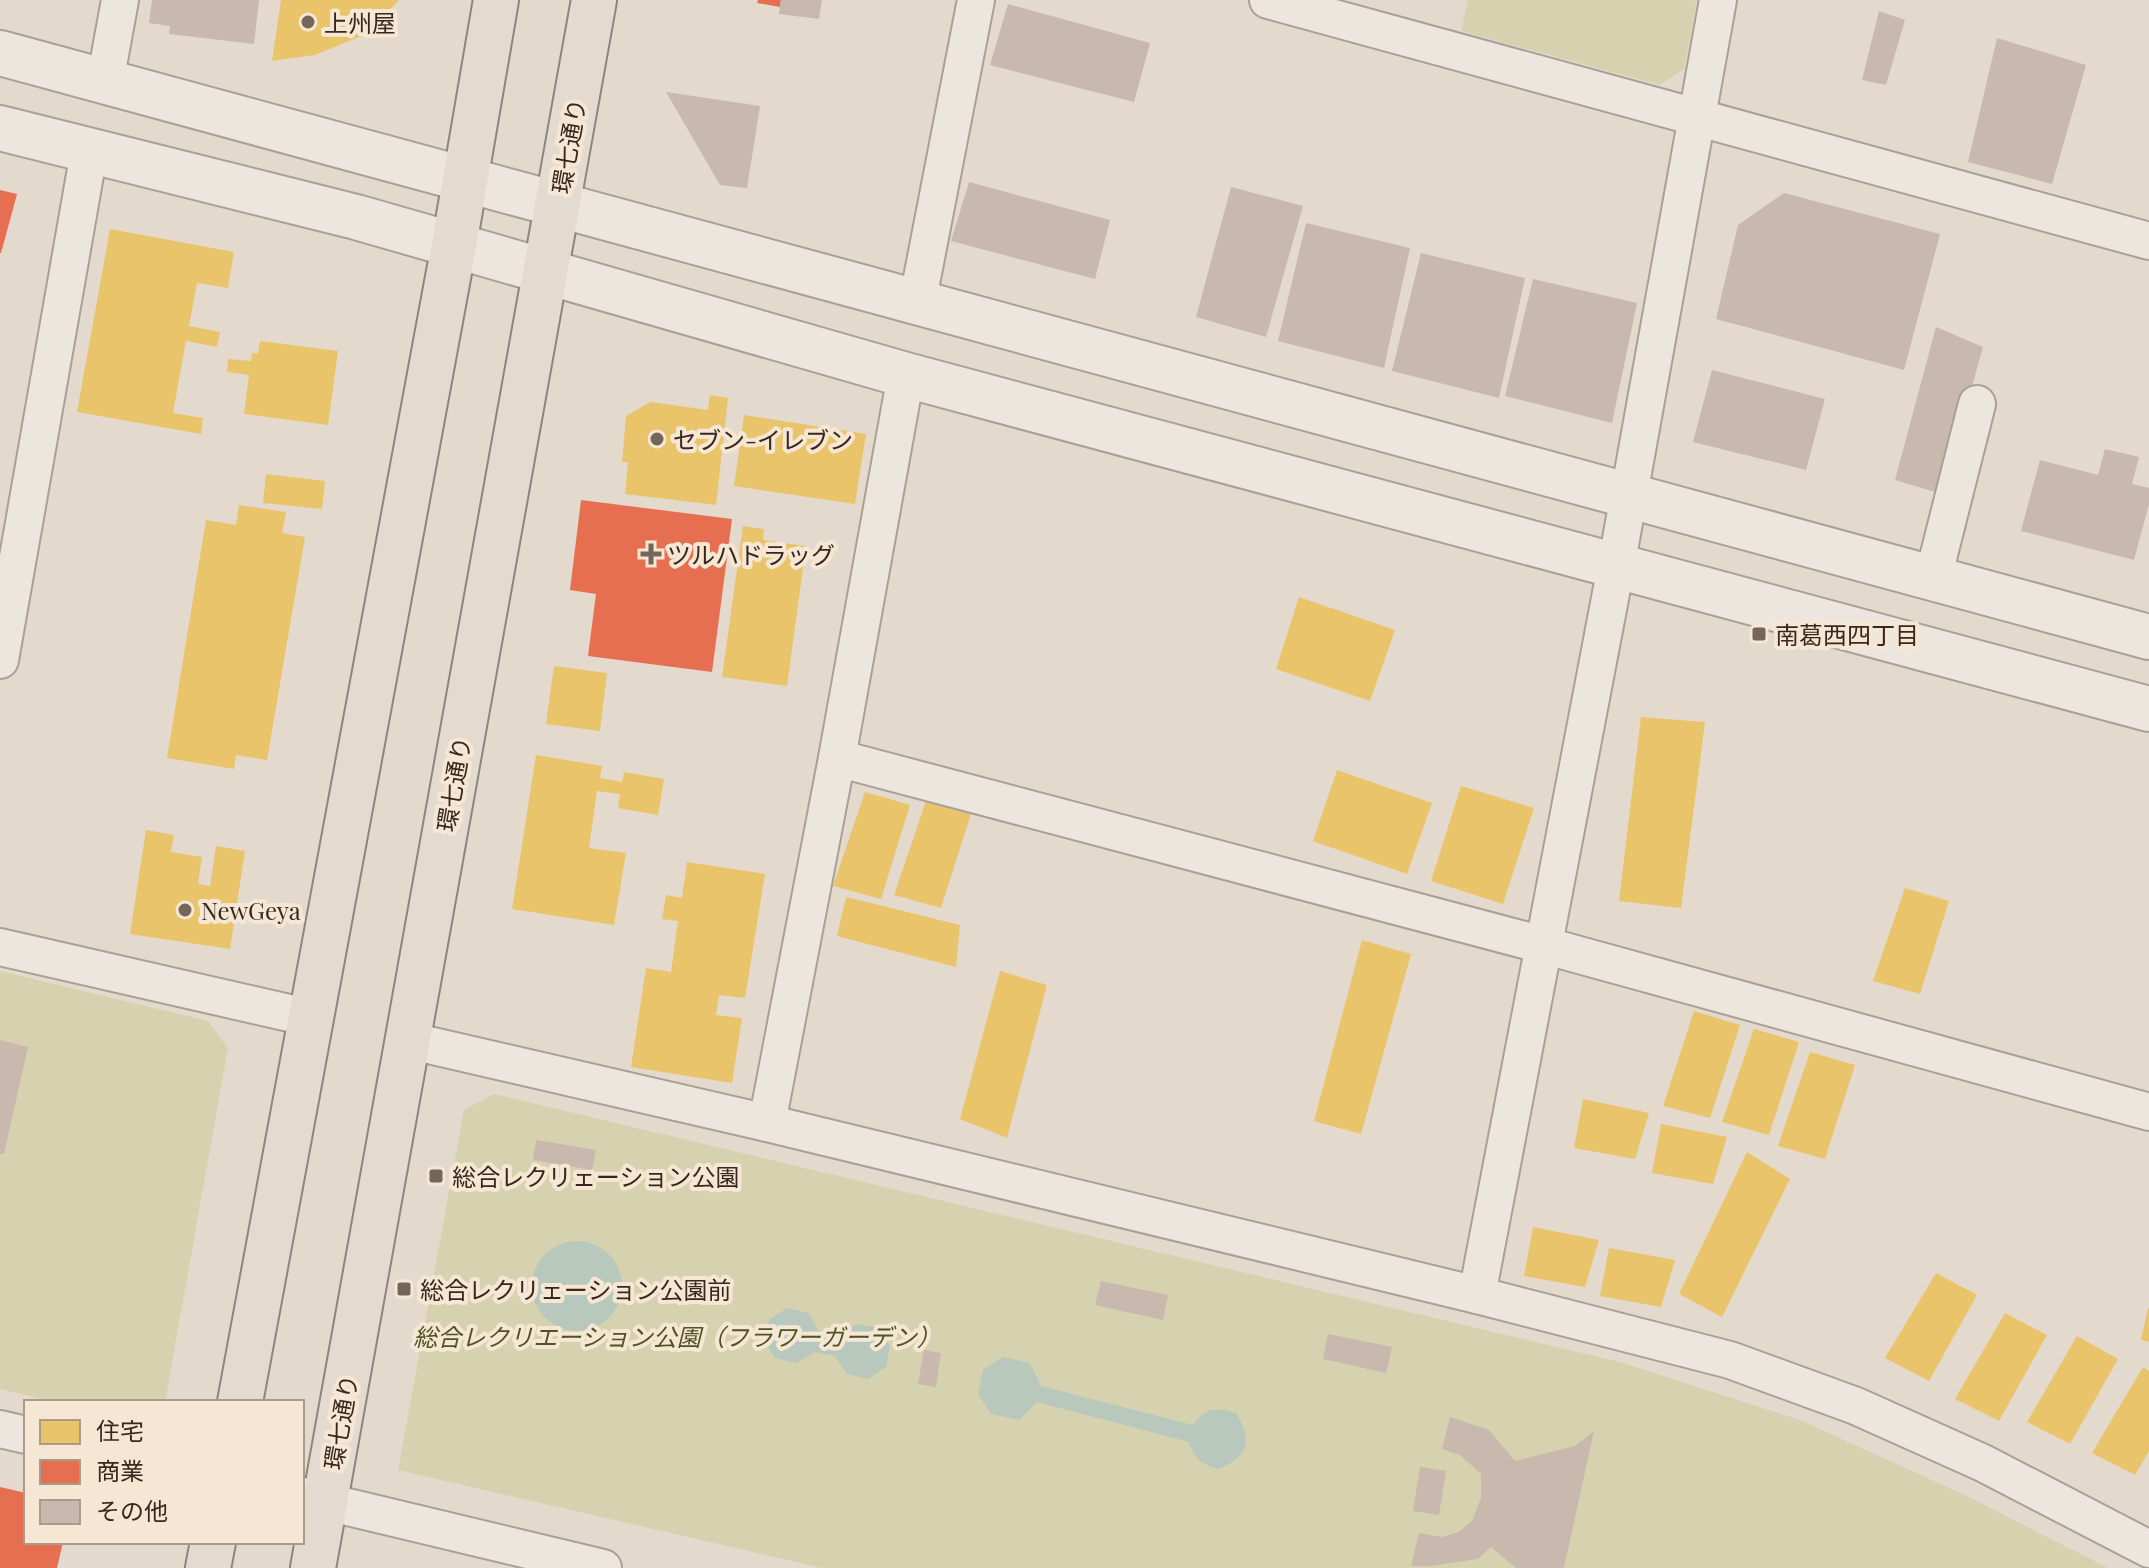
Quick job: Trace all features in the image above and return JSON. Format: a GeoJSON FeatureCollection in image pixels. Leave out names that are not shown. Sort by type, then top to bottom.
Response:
{"type":"FeatureCollection","features":[{"type":"Feature","properties":{"kind":"main road"},"geometry":{"type":"LineString","coordinates":[[240,1400],[454,245],[496,0]]}},
{"type":"Feature","properties":{"kind":"main road","name":"環七通り"},"geometry":{"type":"LineString","coordinates":[[313,1568],[313,1499],[407,1040],[594,0]]}},
{"type":"Feature","properties":{"kind":"main road"},"geometry":{"type":"LineString","coordinates":[[208,1568],[213,1544]]}},
{"type":"Feature","properties":{"kind":"street"},"geometry":{"type":"LineString","coordinates":[[105,82],[120,0]]}},
{"type":"Feature","properties":{"kind":"street"},"geometry":{"type":"LineString","coordinates":[[917,304],[976,0]]}},
{"type":"Feature","properties":{"kind":"street"},"geometry":{"type":"LineString","coordinates":[[1268,0],[2149,241]]}},
{"type":"Feature","properties":{"kind":"street"},"geometry":{"type":"LineString","coordinates":[[1477,1295],[1616,567],[1718,0]]}},
{"type":"Feature","properties":{"kind":"street"},"geometry":{"type":"LineString","coordinates":[[0,53],[2149,637]]}},
{"type":"Feature","properties":{"kind":"street"},"geometry":{"type":"LineString","coordinates":[[0,128],[356,217],[906,375],[2149,709]]}},
{"type":"Feature","properties":{"kind":"street"},"geometry":{"type":"LineString","coordinates":[[0,660],[9,562],[89,152]]}},
{"type":"Feature","properties":{"kind":"street"},"geometry":{"type":"LineString","coordinates":[[767,1123],[906,375]]}},
{"type":"Feature","properties":{"kind":"street"},"geometry":{"type":"LineString","coordinates":[[1933,578],[1977,404]]}},
{"type":"Feature","properties":{"kind":"street"},"geometry":{"type":"LineString","coordinates":[[837,758],[1543,945],[2149,1112]]}},
{"type":"Feature","properties":{"kind":"street"},"geometry":{"type":"LineString","coordinates":[[0,947],[311,1018]]}},
{"type":"Feature","properties":{"kind":"street"},"geometry":{"type":"LineString","coordinates":[[407,1040],[767,1123],[1477,1295],[1730,1360],[1856,1406],[1983,1463],[2149,1549]]}},
{"type":"Feature","properties":{"kind":"street"},"geometry":{"type":"LineString","coordinates":[[0,1429],[24,1435]]}},
{"type":"Feature","properties":{"kind":"street"},"geometry":{"type":"LineString","coordinates":[[313,1499],[603,1568]]}},
{"type":"Feature","properties":{"kind":"green space"},"geometry":{"type":"Polygon","coordinates":[[[1468,0],[1697,0],[1684,69],[1660,85],[1461,31],[1468,0]]]}},
{"type":"Feature","properties":{"kind":"green space"},"geometry":{"type":"Polygon","coordinates":[[[0,971],[208,1021],[228,1048],[165,1400],[47,1400],[0,1389],[0,971]]]}},
{"type":"Feature","properties":{"kind":"green space","name":"総合レクリエーション公園（フラワーガーデン）"},"geometry":{"type":"Polygon","coordinates":[[[494,1094],[1620,1362],[1800,1420],[1967,1496],[2108,1568],[822,1568],[398,1470],[464,1110],[494,1094]]]}},
{"type":"Feature","properties":{"kind":"shaded area"},"geometry":{"type":"Polygon","coordinates":[[[568,1241],[586,1241],[602,1248],[615,1261],[622,1277],[622,1295],[615,1311],[602,1324],[586,1331],[568,1331],[552,1324],[539,1311],[532,1295],[532,1277],[539,1261],[552,1248],[568,1241]]]}},
{"type":"Feature","properties":{"kind":"shaded area"},"geometry":{"type":"Polygon","coordinates":[[[787,1308],[808,1313],[819,1331],[840,1335],[857,1324],[878,1328],[890,1346],[886,1367],[868,1379],[847,1374],[835,1356],[815,1352],[796,1363],[775,1358],[764,1341],[769,1320],[787,1308]]]}},
{"type":"Feature","properties":{"kind":"shaded area"},"geometry":{"type":"Polygon","coordinates":[[[1003,1357],[1030,1363],[1041,1386],[1193,1425],[1212,1410],[1236,1413],[1245,1431],[1245,1446],[1236,1459],[1219,1469],[1200,1460],[1189,1442],[1037,1402],[1019,1420],[991,1414],[978,1394],[983,1370],[1003,1357]]]}},
{"type":"Feature","properties":{"kind":"building: 住宅"},"geometry":{"type":"Polygon","coordinates":[[[281,0],[399,0],[366,34],[315,55],[272,61],[281,0]]]}},
{"type":"Feature","properties":{"kind":"building: 住宅"},"geometry":{"type":"Polygon","coordinates":[[[110,229],[234,252],[228,288],[197,283],[189,326],[220,332],[217,347],[186,341],[173,413],[203,418],[201,434],[77,412],[110,229]]]}},
{"type":"Feature","properties":{"kind":"building: 住宅"},"geometry":{"type":"Polygon","coordinates":[[[260,341],[338,351],[328,425],[244,414],[249,375],[227,372],[228,359],[251,361],[252,353],[258,354],[260,341]]]}},
{"type":"Feature","properties":{"kind":"building: 住宅"},"geometry":{"type":"Polygon","coordinates":[[[710,395],[728,398],[716,505],[625,494],[628,462],[622,462],[626,416],[650,402],[708,410],[710,395]]]}},
{"type":"Feature","properties":{"kind":"building: 住宅"},"geometry":{"type":"Polygon","coordinates":[[[744,415],[866,434],[855,504],[734,486],[744,415]]]}},
{"type":"Feature","properties":{"kind":"building: 住宅"},"geometry":{"type":"Polygon","coordinates":[[[266,474],[325,481],[322,509],[263,503],[266,474]]]}},
{"type":"Feature","properties":{"kind":"building: 住宅"},"geometry":{"type":"Polygon","coordinates":[[[239,505],[286,512],[282,533],[305,537],[267,760],[236,755],[234,769],[167,758],[206,520],[236,525],[239,505]]]}},
{"type":"Feature","properties":{"kind":"building: 住宅"},"geometry":{"type":"Polygon","coordinates":[[[743,526],[764,529],[763,540],[806,546],[787,686],[722,677],[743,526]]]}},
{"type":"Feature","properties":{"kind":"building: 住宅"},"geometry":{"type":"Polygon","coordinates":[[[1299,597],[1395,630],[1370,701],[1276,669],[1299,597]]]}},
{"type":"Feature","properties":{"kind":"building: 住宅"},"geometry":{"type":"Polygon","coordinates":[[[554,666],[607,673],[600,731],[546,724],[554,666]]]}},
{"type":"Feature","properties":{"kind":"building: 住宅"},"geometry":{"type":"Polygon","coordinates":[[[1641,717],[1705,722],[1681,908],[1619,901],[1641,717]]]}},
{"type":"Feature","properties":{"kind":"building: 住宅"},"geometry":{"type":"Polygon","coordinates":[[[536,755],[602,766],[600,778],[622,782],[624,772],[664,779],[658,815],[618,808],[620,794],[597,791],[589,848],[626,853],[614,925],[512,909],[536,755]]]}},
{"type":"Feature","properties":{"kind":"building: 住宅"},"geometry":{"type":"Polygon","coordinates":[[[1337,770],[1432,803],[1407,874],[1313,841],[1337,770]]]}},
{"type":"Feature","properties":{"kind":"building: 住宅"},"geometry":{"type":"Polygon","coordinates":[[[1461,786],[1534,808],[1503,904],[1431,881],[1461,786]]]}},
{"type":"Feature","properties":{"kind":"building: 住宅"},"geometry":{"type":"Polygon","coordinates":[[[865,792],[910,805],[881,899],[833,886],[865,792]]]}},
{"type":"Feature","properties":{"kind":"building: 住宅"},"geometry":{"type":"Polygon","coordinates":[[[926,801],[971,814],[941,908],[894,895],[926,801]]]}},
{"type":"Feature","properties":{"kind":"building: 住宅","name":"NewGeya"},"geometry":{"type":"Polygon","coordinates":[[[146,830],[174,835],[171,852],[202,857],[198,884],[210,886],[216,846],[245,851],[230,949],[130,934],[146,830]]]}},
{"type":"Feature","properties":{"kind":"building: 住宅"},"geometry":{"type":"Polygon","coordinates":[[[687,862],[765,874],[745,998],[719,995],[716,1015],[742,1018],[732,1083],[631,1067],[646,968],[671,972],[678,921],[662,919],[666,895],[682,898],[687,862]]]}},
{"type":"Feature","properties":{"kind":"building: 住宅"},"geometry":{"type":"Polygon","coordinates":[[[1905,888],[1949,901],[1920,994],[1873,981],[1905,888]]]}},
{"type":"Feature","properties":{"kind":"building: 住宅"},"geometry":{"type":"Polygon","coordinates":[[[846,897],[960,925],[956,967],[837,936],[846,897]]]}},
{"type":"Feature","properties":{"kind":"building: 住宅"},"geometry":{"type":"Polygon","coordinates":[[[1362,940],[1411,954],[1361,1134],[1314,1121],[1362,940]]]}},
{"type":"Feature","properties":{"kind":"building: 住宅"},"geometry":{"type":"Polygon","coordinates":[[[1000,971],[1047,985],[1007,1138],[960,1119],[1000,971]]]}},
{"type":"Feature","properties":{"kind":"building: 住宅"},"geometry":{"type":"Polygon","coordinates":[[[1694,1011],[1740,1025],[1710,1118],[1663,1106],[1694,1011]]]}},
{"type":"Feature","properties":{"kind":"building: 住宅"},"geometry":{"type":"Polygon","coordinates":[[[1754,1029],[1799,1042],[1769,1135],[1722,1122],[1754,1029]]]}},
{"type":"Feature","properties":{"kind":"building: 住宅"},"geometry":{"type":"Polygon","coordinates":[[[1810,1052],[1855,1065],[1825,1159],[1778,1146],[1810,1052]]]}},
{"type":"Feature","properties":{"kind":"building: 住宅"},"geometry":{"type":"Polygon","coordinates":[[[1583,1099],[1649,1113],[1635,1159],[1574,1148],[1583,1099]]]}},
{"type":"Feature","properties":{"kind":"building: 住宅"},"geometry":{"type":"Polygon","coordinates":[[[1661,1124],[1727,1137],[1713,1184],[1652,1173],[1661,1124]]]}},
{"type":"Feature","properties":{"kind":"building: 住宅"},"geometry":{"type":"Polygon","coordinates":[[[1747,1152],[1790,1179],[1722,1317],[1679,1294],[1747,1152]]]}},
{"type":"Feature","properties":{"kind":"building: 住宅"},"geometry":{"type":"Polygon","coordinates":[[[1533,1227],[1599,1240],[1585,1287],[1524,1276],[1533,1227]]]}},
{"type":"Feature","properties":{"kind":"building: 住宅"},"geometry":{"type":"Polygon","coordinates":[[[1609,1248],[1675,1260],[1661,1307],[1600,1296],[1609,1248]]]}},
{"type":"Feature","properties":{"kind":"building: 住宅"},"geometry":{"type":"Polygon","coordinates":[[[1936,1273],[1977,1295],[1929,1381],[1885,1358],[1936,1273]]]}},
{"type":"Feature","properties":{"kind":"building: 住宅"},"geometry":{"type":"Polygon","coordinates":[[[2149,1308],[2149,1342],[2141,1340],[2149,1308]]]}},
{"type":"Feature","properties":{"kind":"building: 住宅"},"geometry":{"type":"Polygon","coordinates":[[[2005,1313],[2047,1335],[1999,1421],[1955,1399],[2005,1313]]]}},
{"type":"Feature","properties":{"kind":"building: 住宅"},"geometry":{"type":"Polygon","coordinates":[[[2077,1336],[2118,1359],[2070,1444],[2027,1422],[2077,1336]]]}},
{"type":"Feature","properties":{"kind":"building: 住宅"},"geometry":{"type":"Polygon","coordinates":[[[2143,1367],[2149,1371],[2149,1451],[2135,1475],[2092,1453],[2143,1367]]]}},
{"type":"Feature","properties":{"kind":"building: 商業"},"geometry":{"type":"Polygon","coordinates":[[[758,0],[781,0],[780,7],[757,3],[758,0]]]}},
{"type":"Feature","properties":{"kind":"building: 商業"},"geometry":{"type":"Polygon","coordinates":[[[0,190],[17,194],[1,253],[0,253],[0,190]]]}},
{"type":"Feature","properties":{"kind":"building: 商業","name":"ツルハドラッグ"},"geometry":{"type":"Polygon","coordinates":[[[581,500],[732,519],[712,672],[588,656],[596,594],[570,590],[581,500]]]}},
{"type":"Feature","properties":{"kind":"building: 商業"},"geometry":{"type":"Polygon","coordinates":[[[0,1487],[24,1493],[24,1544],[63,1544],[57,1568],[0,1568],[0,1487]]]}},
{"type":"Feature","properties":{"kind":"building: その他"},"geometry":{"type":"Polygon","coordinates":[[[152,0],[259,0],[254,44],[169,34],[170,26],[149,23],[152,0]]]}},
{"type":"Feature","properties":{"kind":"building: その他"},"geometry":{"type":"Polygon","coordinates":[[[781,0],[822,0],[819,19],[779,14],[781,0]]]}},
{"type":"Feature","properties":{"kind":"building: その他"},"geometry":{"type":"Polygon","coordinates":[[[1008,4],[1150,43],[1134,102],[990,65],[1008,4]]]}},
{"type":"Feature","properties":{"kind":"building: その他"},"geometry":{"type":"Polygon","coordinates":[[[1879,11],[1905,20],[1886,85],[1862,80],[1879,11]]]}},
{"type":"Feature","properties":{"kind":"building: その他"},"geometry":{"type":"Polygon","coordinates":[[[1997,38],[2086,65],[2052,184],[1968,162],[1997,38]]]}},
{"type":"Feature","properties":{"kind":"building: その他"},"geometry":{"type":"Polygon","coordinates":[[[666,92],[760,106],[747,188],[720,185],[666,92]]]}},
{"type":"Feature","properties":{"kind":"building: その他"},"geometry":{"type":"Polygon","coordinates":[[[969,182],[1110,220],[1095,279],[951,241],[969,182]]]}},
{"type":"Feature","properties":{"kind":"building: その他"},"geometry":{"type":"Polygon","coordinates":[[[1231,187],[1303,206],[1266,337],[1196,317],[1231,187]]]}},
{"type":"Feature","properties":{"kind":"building: その他"},"geometry":{"type":"Polygon","coordinates":[[[1784,193],[1940,234],[1904,370],[1716,319],[1738,225],[1784,193]]]}},
{"type":"Feature","properties":{"kind":"building: その他"},"geometry":{"type":"Polygon","coordinates":[[[1306,223],[1410,248],[1384,368],[1278,341],[1306,223]]]}},
{"type":"Feature","properties":{"kind":"building: その他"},"geometry":{"type":"Polygon","coordinates":[[[1421,253],[1525,278],[1499,398],[1392,371],[1421,253]]]}},
{"type":"Feature","properties":{"kind":"building: その他"},"geometry":{"type":"Polygon","coordinates":[[[1533,279],[1637,303],[1612,423],[1505,396],[1533,279]]]}},
{"type":"Feature","properties":{"kind":"building: その他"},"geometry":{"type":"Polygon","coordinates":[[[1936,327],[1983,347],[1942,494],[1895,480],[1936,327]]]}},
{"type":"Feature","properties":{"kind":"building: その他"},"geometry":{"type":"Polygon","coordinates":[[[1712,370],[1825,399],[1806,470],[1693,442],[1712,370]]]}},
{"type":"Feature","properties":{"kind":"building: その他"},"geometry":{"type":"Polygon","coordinates":[[[2105,449],[2139,457],[2132,484],[2149,488],[2149,504],[2134,560],[2021,531],[2040,460],[2098,475],[2105,449]]]}},
{"type":"Feature","properties":{"kind":"building: その他"},"geometry":{"type":"Polygon","coordinates":[[[0,1040],[28,1047],[4,1154],[0,1154],[0,1040]]]}},
{"type":"Feature","properties":{"kind":"building: その他"},"geometry":{"type":"Polygon","coordinates":[[[536,1140],[596,1150],[592,1170],[533,1160],[536,1140]]]}},
{"type":"Feature","properties":{"kind":"building: その他"},"geometry":{"type":"Polygon","coordinates":[[[1101,1281],[1168,1295],[1163,1320],[1095,1305],[1101,1281]]]}},
{"type":"Feature","properties":{"kind":"building: その他"},"geometry":{"type":"Polygon","coordinates":[[[1328,1334],[1392,1347],[1386,1373],[1323,1359],[1328,1334]]]}},
{"type":"Feature","properties":{"kind":"building: その他"},"geometry":{"type":"Polygon","coordinates":[[[924,1350],[941,1353],[936,1387],[918,1384],[924,1350]]]}},
{"type":"Feature","properties":{"kind":"building: その他"},"geometry":{"type":"Polygon","coordinates":[[[1450,1417],[1489,1430],[1515,1461],[1575,1446],[1594,1431],[1564,1568],[1516,1568],[1491,1547],[1478,1559],[1411,1566],[1419,1533],[1442,1537],[1459,1532],[1472,1521],[1481,1498],[1481,1474],[1460,1455],[1442,1449],[1450,1417]]]}},
{"type":"Feature","properties":{"kind":"building: その他"},"geometry":{"type":"Polygon","coordinates":[[[1420,1467],[1446,1471],[1439,1515],[1413,1511],[1420,1467]]]}},
{"type":"Feature","properties":{"kind":"place","name":"上州屋"},"geometry":{"type":"Point","coordinates":[308,22]}},
{"type":"Feature","properties":{"kind":"place","name":"セブン-イレブン"},"geometry":{"type":"Point","coordinates":[657,439]}},
{"type":"Feature","properties":{"kind":"place","name":"ツルハドラッグ"},"geometry":{"type":"Point","coordinates":[651,554]}},
{"type":"Feature","properties":{"kind":"place","name":"南葛西四丁目"},"geometry":{"type":"Point","coordinates":[1759,634]}},
{"type":"Feature","properties":{"kind":"place","name":"NewGeya"},"geometry":{"type":"Point","coordinates":[185,910]}},
{"type":"Feature","properties":{"kind":"place","name":"総合レクリェーション公園"},"geometry":{"type":"Point","coordinates":[436,1176]}},
{"type":"Feature","properties":{"kind":"place","name":"総合レクリェーション公園前"},"geometry":{"type":"Point","coordinates":[404,1289]}}]}
